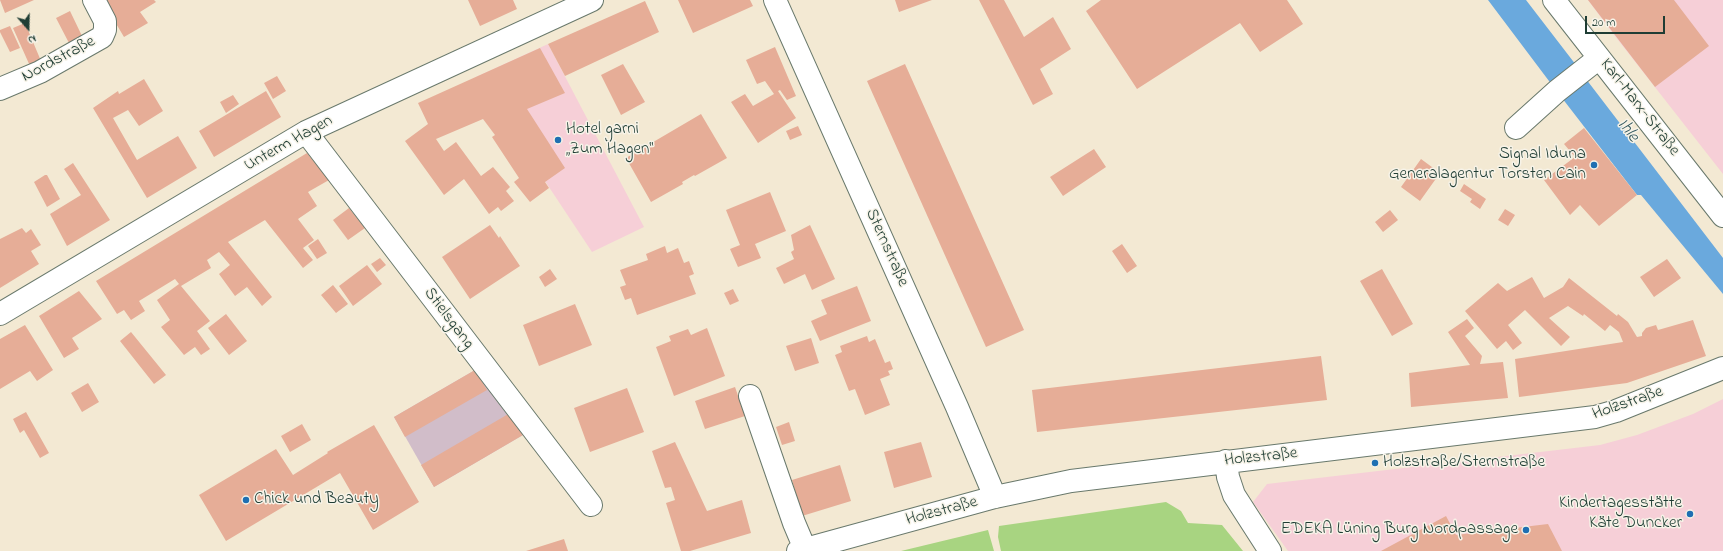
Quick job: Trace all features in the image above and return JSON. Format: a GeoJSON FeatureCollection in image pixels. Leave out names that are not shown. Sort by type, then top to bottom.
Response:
{"type":"FeatureCollection","features":[{"type":"Feature","properties":{"kind":"street","name":"Nordstraße"},"geometry":{"type":"LineString","coordinates":[[0,89],[40,72],[102,37],[105,30],[105,21],[94,0]]}},
{"type":"Feature","properties":{"kind":"street","name":"Unterm Hagen"},"geometry":{"type":"LineString","coordinates":[[0,314],[306,132],[592,0]]}},
{"type":"Feature","properties":{"kind":"street","name":"Sternstraße"},"geometry":{"type":"LineString","coordinates":[[775,0],[957,407],[995,497]]}},
{"type":"Feature","properties":{"kind":"street","name":"Karl-Marx-Straße"},"geometry":{"type":"LineString","coordinates":[[1554,0],[1723,216]]}},
{"type":"Feature","properties":{"kind":"street"},"geometry":{"type":"LineString","coordinates":[[1516,128],[1557,91],[1599,58]]}},
{"type":"Feature","properties":{"kind":"street","name":"Stielsgang"},"geometry":{"type":"LineString","coordinates":[[306,132],[591,505]]}},
{"type":"Feature","properties":{"kind":"street","name":"Holzstraße"},"geometry":{"type":"LineString","coordinates":[[801,550],[995,497],[1070,482],[1226,461],[1372,446],[1594,417],[1616,411],[1723,368]]}},
{"type":"Feature","properties":{"kind":"street"},"geometry":{"type":"LineString","coordinates":[[750,396],[794,523],[801,550]]}},
{"type":"Feature","properties":{"kind":"street"},"geometry":{"type":"LineString","coordinates":[[1226,461],[1228,477],[1234,495],[1270,551]]}},
{"type":"Feature","properties":{"kind":"shaded area"},"geometry":{"type":"Polygon","coordinates":[[[1588,0],[1723,0],[1723,174],[1611,31],[1588,0]]]}},
{"type":"Feature","properties":{"kind":"shaded area","name":"Hotel garni „Zum Hagen“"},"geometry":{"type":"Polygon","coordinates":[[[548,44],[644,227],[592,252],[476,77],[548,44]]]}},
{"type":"Feature","properties":{"kind":"shaded area"},"geometry":{"type":"Polygon","coordinates":[[[475,370],[510,413],[523,435],[434,487],[394,417],[475,370]]]}},
{"type":"Feature","properties":{"kind":"shaded area"},"geometry":{"type":"Polygon","coordinates":[[[1723,399],[1723,551],[1288,551],[1253,502],[1267,484],[1600,445],[1637,435],[1693,414],[1723,399]]]}},
{"type":"Feature","properties":{"kind":"green space"},"geometry":{"type":"Polygon","coordinates":[[[1166,502],[1181,511],[1188,523],[1222,525],[1243,551],[1001,551],[998,537],[999,526],[1166,502]]]}},
{"type":"Feature","properties":{"kind":"green space"},"geometry":{"type":"Polygon","coordinates":[[[988,530],[994,551],[901,551],[988,530]]]}},
{"type":"Feature","properties":{"kind":"water"},"geometry":{"type":"Polygon","coordinates":[[[1488,0],[1526,0],[1576,65],[1552,85],[1488,0]]]}},
{"type":"Feature","properties":{"kind":"water"},"geometry":{"type":"Polygon","coordinates":[[[1586,79],[1723,258],[1723,294],[1641,195],[1637,195],[1562,98],[1586,79]]]}},
{"type":"Feature","properties":{"kind":"building"},"geometry":{"type":"Polygon","coordinates":[[[0,0],[34,0],[5,13],[0,0]]]}},
{"type":"Feature","properties":{"kind":"building"},"geometry":{"type":"Polygon","coordinates":[[[102,0],[154,0],[156,2],[140,12],[148,23],[124,37],[102,0]]]}},
{"type":"Feature","properties":{"kind":"building"},"geometry":{"type":"Polygon","coordinates":[[[468,0],[513,0],[517,9],[480,26],[468,0]]]}},
{"type":"Feature","properties":{"kind":"building"},"geometry":{"type":"Polygon","coordinates":[[[678,0],[750,0],[753,6],[693,33],[678,0]]]}},
{"type":"Feature","properties":{"kind":"building"},"geometry":{"type":"Polygon","coordinates":[[[895,0],[932,0],[899,12],[895,0]]]}},
{"type":"Feature","properties":{"kind":"building"},"geometry":{"type":"Polygon","coordinates":[[[979,0],[1004,0],[1024,37],[1053,17],[1071,49],[1040,69],[1053,94],[1033,105],[979,0]]]}},
{"type":"Feature","properties":{"kind":"building"},"geometry":{"type":"Polygon","coordinates":[[[1101,0],[1287,0],[1303,24],[1260,52],[1240,23],[1137,89],[1086,11],[1101,0]]]}},
{"type":"Feature","properties":{"kind":"building"},"geometry":{"type":"Polygon","coordinates":[[[1588,0],[1674,0],[1709,46],[1655,87],[1588,0]]]}},
{"type":"Feature","properties":{"kind":"building"},"geometry":{"type":"Polygon","coordinates":[[[645,1],[659,32],[565,76],[548,44],[645,1]]]}},
{"type":"Feature","properties":{"kind":"building"},"geometry":{"type":"Polygon","coordinates":[[[70,11],[82,36],[69,43],[56,18],[70,11]]]}},
{"type":"Feature","properties":{"kind":"building"},"geometry":{"type":"Polygon","coordinates":[[[25,23],[41,61],[30,66],[13,28],[25,23]]]}},
{"type":"Feature","properties":{"kind":"building"},"geometry":{"type":"Polygon","coordinates":[[[10,26],[20,48],[10,52],[0,30],[10,26]]]}},
{"type":"Feature","properties":{"kind":"building"},"geometry":{"type":"Polygon","coordinates":[[[775,47],[796,96],[787,100],[780,90],[778,91],[796,118],[758,143],[731,102],[745,94],[753,106],[774,94],[765,81],[757,84],[746,60],[775,47]]]}},
{"type":"Feature","properties":{"kind":"building"},"geometry":{"type":"Polygon","coordinates":[[[540,48],[565,93],[527,109],[565,168],[545,182],[549,188],[530,202],[514,182],[519,178],[492,137],[495,135],[483,119],[436,139],[444,151],[456,142],[481,176],[493,167],[510,187],[506,191],[514,201],[501,211],[498,207],[489,214],[464,179],[444,195],[405,141],[428,124],[418,103],[540,48]]]}},
{"type":"Feature","properties":{"kind":"building"},"geometry":{"type":"Polygon","coordinates":[[[623,64],[645,102],[621,115],[601,75],[623,64]]]}},
{"type":"Feature","properties":{"kind":"building"},"geometry":{"type":"Polygon","coordinates":[[[905,64],[1024,330],[986,347],[867,81],[905,64]]]}},
{"type":"Feature","properties":{"kind":"building"},"geometry":{"type":"Polygon","coordinates":[[[277,76],[286,91],[273,99],[264,83],[277,76]]]}},
{"type":"Feature","properties":{"kind":"building"},"geometry":{"type":"Polygon","coordinates":[[[144,79],[163,111],[139,126],[128,110],[113,118],[137,160],[178,136],[197,168],[147,198],[93,108],[118,91],[119,94],[144,79]]]}},
{"type":"Feature","properties":{"kind":"building"},"geometry":{"type":"Polygon","coordinates":[[[266,91],[281,117],[214,157],[199,131],[266,91]]]}},
{"type":"Feature","properties":{"kind":"building"},"geometry":{"type":"Polygon","coordinates":[[[233,95],[239,104],[226,113],[220,102],[233,95]]]}},
{"type":"Feature","properties":{"kind":"building"},"geometry":{"type":"Polygon","coordinates":[[[701,114],[727,158],[695,176],[694,175],[682,182],[683,184],[651,202],[626,158],[701,114]]]}},
{"type":"Feature","properties":{"kind":"building"},"geometry":{"type":"Polygon","coordinates":[[[798,126],[802,135],[790,140],[786,131],[798,126]]]}},
{"type":"Feature","properties":{"kind":"building"},"geometry":{"type":"Polygon","coordinates":[[[1584,128],[1637,195],[1599,226],[1580,205],[1570,215],[1544,180],[1575,157],[1564,144],[1584,128]]]}},
{"type":"Feature","properties":{"kind":"building"},"geometry":{"type":"Polygon","coordinates":[[[1094,149],[1106,167],[1063,196],[1050,177],[1094,149]]]}},
{"type":"Feature","properties":{"kind":"building"},"geometry":{"type":"Polygon","coordinates":[[[307,153],[329,180],[308,192],[317,206],[298,219],[314,240],[303,248],[313,260],[303,268],[265,220],[228,242],[272,297],[262,306],[247,287],[235,296],[219,274],[230,265],[219,252],[207,260],[211,268],[181,286],[210,321],[197,331],[210,349],[201,355],[195,347],[184,355],[161,327],[170,320],[157,300],[179,284],[175,279],[139,301],[145,311],[131,320],[124,310],[117,314],[96,281],[307,153]]]}},
{"type":"Feature","properties":{"kind":"building"},"geometry":{"type":"Polygon","coordinates":[[[1421,159],[1440,173],[1420,201],[1401,187],[1421,159]]]}},
{"type":"Feature","properties":{"kind":"building"},"geometry":{"type":"Polygon","coordinates":[[[73,163],[110,220],[67,246],[50,214],[81,195],[64,169],[73,163]]]}},
{"type":"Feature","properties":{"kind":"building"},"geometry":{"type":"Polygon","coordinates":[[[47,175],[60,199],[47,207],[34,182],[47,175]]]}},
{"type":"Feature","properties":{"kind":"building"},"geometry":{"type":"Polygon","coordinates":[[[1464,184],[1486,199],[1480,209],[1470,202],[1472,199],[1460,191],[1464,184]]]}},
{"type":"Feature","properties":{"kind":"building"},"geometry":{"type":"Polygon","coordinates":[[[770,192],[786,231],[755,244],[761,258],[738,267],[730,249],[740,245],[726,210],[770,192]]]}},
{"type":"Feature","properties":{"kind":"building"},"geometry":{"type":"Polygon","coordinates":[[[349,208],[365,228],[348,240],[333,220],[349,208]]]}},
{"type":"Feature","properties":{"kind":"building"},"geometry":{"type":"Polygon","coordinates":[[[1505,209],[1515,215],[1508,226],[1498,220],[1505,209]]]}},
{"type":"Feature","properties":{"kind":"building"},"geometry":{"type":"Polygon","coordinates":[[[1390,210],[1398,220],[1383,232],[1375,222],[1390,210]]]}},
{"type":"Feature","properties":{"kind":"building"},"geometry":{"type":"Polygon","coordinates":[[[490,225],[499,238],[500,236],[520,266],[470,299],[442,257],[490,225]]]}},
{"type":"Feature","properties":{"kind":"building"},"geometry":{"type":"Polygon","coordinates":[[[810,225],[835,279],[812,290],[805,274],[784,284],[776,268],[794,259],[791,252],[794,250],[791,235],[810,225]]]}},
{"type":"Feature","properties":{"kind":"building"},"geometry":{"type":"Polygon","coordinates":[[[22,228],[26,233],[31,229],[41,245],[31,251],[39,264],[0,288],[0,239],[22,228]]]}},
{"type":"Feature","properties":{"kind":"building"},"geometry":{"type":"Polygon","coordinates":[[[318,239],[327,253],[317,259],[308,246],[318,239]]]}},
{"type":"Feature","properties":{"kind":"building"},"geometry":{"type":"Polygon","coordinates":[[[1122,244],[1137,266],[1127,273],[1112,251],[1122,244]]]}},
{"type":"Feature","properties":{"kind":"building"},"geometry":{"type":"Polygon","coordinates":[[[665,246],[667,253],[678,248],[684,263],[689,261],[694,274],[689,276],[696,294],[637,315],[631,298],[625,300],[620,287],[626,285],[620,270],[648,260],[646,254],[665,246]]]}},
{"type":"Feature","properties":{"kind":"building"},"geometry":{"type":"Polygon","coordinates":[[[380,258],[386,265],[377,272],[371,264],[380,258]]]}},
{"type":"Feature","properties":{"kind":"building"},"geometry":{"type":"Polygon","coordinates":[[[1667,259],[1681,278],[1654,297],[1640,277],[1667,259]]]}},
{"type":"Feature","properties":{"kind":"building"},"geometry":{"type":"Polygon","coordinates":[[[367,265],[382,284],[353,306],[339,286],[367,265]]]}},
{"type":"Feature","properties":{"kind":"building"},"geometry":{"type":"Polygon","coordinates":[[[550,269],[557,279],[545,287],[539,277],[550,269]]]}},
{"type":"Feature","properties":{"kind":"building"},"geometry":{"type":"Polygon","coordinates":[[[1382,269],[1413,324],[1392,336],[1360,281],[1382,269]]]}},
{"type":"Feature","properties":{"kind":"building"},"geometry":{"type":"Polygon","coordinates":[[[1532,277],[1544,298],[1563,287],[1569,278],[1617,316],[1618,314],[1628,322],[1637,337],[1642,336],[1642,333],[1646,328],[1656,325],[1658,330],[1693,320],[1706,356],[1627,383],[1519,397],[1515,359],[1623,342],[1619,332],[1610,325],[1605,331],[1584,314],[1583,316],[1568,306],[1549,318],[1570,337],[1561,346],[1525,310],[1508,325],[1522,343],[1513,350],[1506,341],[1497,349],[1465,311],[1498,283],[1507,291],[1532,277]]]}},
{"type":"Feature","properties":{"kind":"building"},"geometry":{"type":"Polygon","coordinates":[[[333,285],[348,304],[336,313],[321,295],[333,285]]]}},
{"type":"Feature","properties":{"kind":"building"},"geometry":{"type":"Polygon","coordinates":[[[857,286],[871,321],[820,341],[811,321],[827,314],[821,300],[857,286]]]}},
{"type":"Feature","properties":{"kind":"building"},"geometry":{"type":"Polygon","coordinates":[[[733,289],[739,301],[730,305],[724,293],[733,289]]]}},
{"type":"Feature","properties":{"kind":"building"},"geometry":{"type":"Polygon","coordinates":[[[79,291],[102,319],[72,338],[79,349],[64,358],[39,316],[79,291]]]}},
{"type":"Feature","properties":{"kind":"building"},"geometry":{"type":"Polygon","coordinates":[[[575,304],[592,345],[539,366],[523,325],[575,304]]]}},
{"type":"Feature","properties":{"kind":"building"},"geometry":{"type":"Polygon","coordinates":[[[226,314],[247,341],[229,355],[208,328],[226,314]]]}},
{"type":"Feature","properties":{"kind":"building"},"geometry":{"type":"Polygon","coordinates":[[[1467,319],[1474,328],[1465,336],[1482,356],[1480,364],[1503,362],[1508,398],[1411,407],[1409,373],[1470,365],[1448,332],[1467,319]]]}},
{"type":"Feature","properties":{"kind":"building"},"geometry":{"type":"Polygon","coordinates":[[[25,325],[53,370],[37,381],[30,371],[0,389],[0,339],[25,325]]]}},
{"type":"Feature","properties":{"kind":"building"},"geometry":{"type":"Polygon","coordinates":[[[707,328],[725,376],[674,396],[656,347],[671,341],[669,336],[688,329],[691,335],[707,328]]]}},
{"type":"Feature","properties":{"kind":"building"},"geometry":{"type":"Polygon","coordinates":[[[131,332],[166,375],[154,384],[120,341],[131,332]]]}},
{"type":"Feature","properties":{"kind":"building"},"geometry":{"type":"Polygon","coordinates":[[[867,336],[869,342],[875,339],[885,363],[890,361],[893,369],[888,371],[890,375],[880,379],[890,405],[865,415],[855,389],[849,391],[835,355],[842,352],[840,346],[867,336]]]}},
{"type":"Feature","properties":{"kind":"building"},"geometry":{"type":"Polygon","coordinates":[[[811,338],[819,363],[795,371],[786,346],[811,338]]]}},
{"type":"Feature","properties":{"kind":"building"},"geometry":{"type":"Polygon","coordinates":[[[1321,356],[1327,400],[1037,432],[1032,390],[1321,356]]]}},
{"type":"Feature","properties":{"kind":"building"},"geometry":{"type":"Polygon","coordinates":[[[475,370],[487,390],[405,437],[394,417],[475,370]]]}},
{"type":"Feature","properties":{"kind":"building"},"geometry":{"type":"Polygon","coordinates":[[[88,383],[99,402],[82,412],[71,393],[88,383]]]}},
{"type":"Feature","properties":{"kind":"building"},"geometry":{"type":"Polygon","coordinates":[[[735,387],[745,416],[705,429],[695,401],[735,387]]]}},
{"type":"Feature","properties":{"kind":"building"},"geometry":{"type":"Polygon","coordinates":[[[627,388],[644,432],[590,452],[574,408],[627,388]]]}},
{"type":"Feature","properties":{"kind":"building"},"geometry":{"type":"Polygon","coordinates":[[[26,412],[49,453],[40,458],[24,430],[20,433],[13,419],[26,412]]]}},
{"type":"Feature","properties":{"kind":"building"},"geometry":{"type":"Polygon","coordinates":[[[510,413],[523,435],[434,487],[421,465],[510,413]]]}},
{"type":"Feature","properties":{"kind":"building"},"geometry":{"type":"Polygon","coordinates":[[[789,422],[795,441],[782,445],[776,427],[789,422]]]}},
{"type":"Feature","properties":{"kind":"building"},"geometry":{"type":"Polygon","coordinates":[[[302,424],[311,440],[290,452],[281,436],[302,424]]]}},
{"type":"Feature","properties":{"kind":"building"},"geometry":{"type":"Polygon","coordinates":[[[374,425],[419,502],[373,530],[340,473],[226,541],[199,495],[276,449],[293,475],[328,453],[327,452],[374,425]]]}},
{"type":"Feature","properties":{"kind":"building"},"geometry":{"type":"Polygon","coordinates":[[[675,442],[707,511],[742,500],[751,533],[690,551],[681,551],[666,503],[675,500],[671,487],[665,488],[652,451],[675,442]]]}},
{"type":"Feature","properties":{"kind":"building"},"geometry":{"type":"Polygon","coordinates":[[[921,442],[932,477],[894,488],[884,452],[921,442]]]}},
{"type":"Feature","properties":{"kind":"building"},"geometry":{"type":"Polygon","coordinates":[[[840,465],[851,501],[802,516],[792,480],[840,465]]]}},
{"type":"Feature","properties":{"kind":"building","name":"EDEKA Lüning Burg Nordpassage"},"geometry":{"type":"Polygon","coordinates":[[[1446,516],[1456,535],[1548,524],[1562,551],[1381,551],[1446,516]]]}},
{"type":"Feature","properties":{"kind":"building"},"geometry":{"type":"Polygon","coordinates":[[[564,539],[568,551],[526,551],[564,539]]]}},
{"type":"Feature","properties":{"kind":"place","name":"Hotel garni „Zum Hagen“"},"geometry":{"type":"Point","coordinates":[558,140]}},
{"type":"Feature","properties":{"kind":"place","name":"Signal Iduna Generalagentur Torsten Cain"},"geometry":{"type":"Point","coordinates":[1594,165]}},
{"type":"Feature","properties":{"kind":"place","name":"Holzstraße/Sternstraße"},"geometry":{"type":"Point","coordinates":[1375,463]}},
{"type":"Feature","properties":{"kind":"place","name":"Chick und Beauty"},"geometry":{"type":"Point","coordinates":[246,500]}},
{"type":"Feature","properties":{"kind":"place","name":"Kindertagesstätte Käte Duncker"},"geometry":{"type":"Point","coordinates":[1690,514]}},
{"type":"Feature","properties":{"kind":"place","name":"EDEKA Lüning Burg Nordpassage"},"geometry":{"type":"Point","coordinates":[1526,530]}},
{"type":"Feature","properties":{"kind":"water label","name":"Ihle"},"geometry":{"type":"Point","coordinates":[1627,131]}}]}
